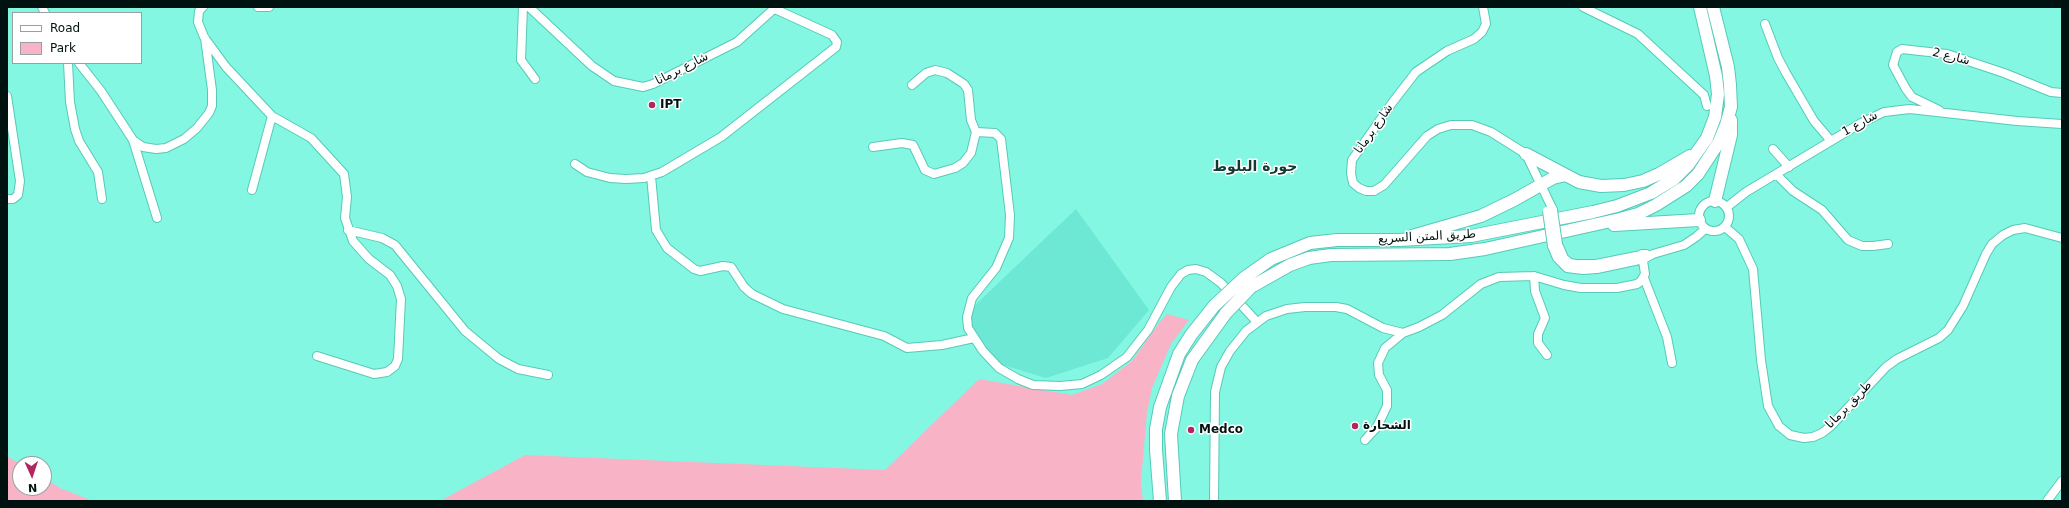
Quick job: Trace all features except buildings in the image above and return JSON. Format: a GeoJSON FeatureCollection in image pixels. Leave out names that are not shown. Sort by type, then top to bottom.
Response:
{"type":"FeatureCollection","features":[{"type":"Feature","properties":{"kind":"highway","name":"طريق المتن السريع"},"geometry":{"type":"LineString","coordinates":[[1175,501],[1171,434],[1178,396],[1192,360],[1248,283],[1271,259],[1310,242],[1345,240],[1399,240],[1471,236],[1618,206],[1651,193],[1674,179],[1700,150],[1716,117],[1718,94],[1716,76],[1700,7]]}},
{"type":"Feature","properties":{"kind":"highway","name":"طريق المتن السريع"},"geometry":{"type":"LineString","coordinates":[[1160,501],[1156,450],[1156,428],[1160,407],[1179,354],[1191,335],[1214,306],[1248,283],[1309,258],[1331,255],[1450,254],[1485,249],[1601,224],[1638,214],[1656,205],[1686,186],[1698,174],[1719,142],[1731,107],[1728,67],[1713,7]]}},
{"type":"Feature","properties":{"kind":"highway"},"geometry":{"type":"LineString","coordinates":[[1715,200],[1732,135],[1731,107]]}},
{"type":"Feature","properties":{"kind":"highway"},"geometry":{"type":"LineString","coordinates":[[1526,154],[1566,175],[1591,185],[1624,185],[1643,181],[1659,174],[1700,150]]}},
{"type":"Feature","properties":{"kind":"highway"},"geometry":{"type":"LineString","coordinates":[[1399,240],[1426,230],[1481,216],[1514,200],[1541,184],[1558,176],[1566,175]]}},
{"type":"Feature","properties":{"kind":"highway"},"geometry":{"type":"LineString","coordinates":[[1601,224],[1702,224]]}},
{"type":"Feature","properties":{"kind":"street"},"geometry":{"type":"LineString","coordinates":[[133,140],[143,147],[156,149],[166,148],[184,139],[204,121],[212,106],[204,37],[197,17],[199,11],[203,7]]}},
{"type":"Feature","properties":{"kind":"street"},"geometry":{"type":"LineString","coordinates":[[258,7],[269,7]]}},
{"type":"Feature","properties":{"kind":"street"},"geometry":{"type":"LineString","coordinates":[[523,7],[521,60],[535,79]]}},
{"type":"Feature","properties":{"kind":"street","name":"شارع برمانا"},"geometry":{"type":"LineString","coordinates":[[529,7],[592,66],[614,81],[643,87],[653,84],[737,42],[776,8]]}},
{"type":"Feature","properties":{"kind":"street","name":"شارع برمانا"},"geometry":{"type":"LineString","coordinates":[[1484,7],[1486,24],[1482,32],[1474,39],[1447,51],[1416,72],[1392,103],[1352,160],[1351,173],[1353,182],[1366,191],[1374,191],[1384,184],[1427,136],[1438,129],[1451,125],[1472,125],[1491,132],[1526,154]]}},
{"type":"Feature","properties":{"kind":"street"},"geometry":{"type":"LineString","coordinates":[[1583,7],[1626,27],[1642,37],[1704,95],[1707,106]]}},
{"type":"Feature","properties":{"kind":"street"},"geometry":{"type":"LineString","coordinates":[[575,164],[595,175],[610,178],[626,179],[651,176],[662,172],[721,137],[836,47],[837,42],[832,35],[776,8]]}},
{"type":"Feature","properties":{"kind":"street"},"geometry":{"type":"LineString","coordinates":[[1766,24],[1778,58],[1786,73],[1814,121],[1830,141]]}},
{"type":"Feature","properties":{"kind":"street"},"geometry":{"type":"LineString","coordinates":[[204,37],[226,67],[272,116],[311,138],[344,174],[347,197],[345,218],[353,241],[360,250],[390,275],[397,286],[400,298],[398,359],[395,366],[387,372],[374,374],[318,356]]}},
{"type":"Feature","properties":{"kind":"street","name":"شارع 2"},"geometry":{"type":"LineString","coordinates":[[1943,112],[1912,97],[1906,89],[1893,64],[1897,52],[1902,49],[1947,54],[2004,73],[2051,92],[2062,93]]}},
{"type":"Feature","properties":{"kind":"street"},"geometry":{"type":"LineString","coordinates":[[68,64],[70,102],[75,129],[79,141],[98,172],[102,199]]}},
{"type":"Feature","properties":{"kind":"street"},"geometry":{"type":"LineString","coordinates":[[80,64],[101,91],[133,140],[157,218]]}},
{"type":"Feature","properties":{"kind":"street"},"geometry":{"type":"LineString","coordinates":[[872,147],[909,143],[916,148],[925,170],[934,174],[955,168],[968,158],[971,153],[976,132],[971,120],[968,90],[964,84],[955,77],[935,70],[926,73],[912,85]]}},
{"type":"Feature","properties":{"kind":"street"},"geometry":{"type":"LineString","coordinates":[[7,96],[20,181],[18,195],[13,199],[7,199]]}},
{"type":"Feature","properties":{"kind":"street","name":"شارع 1"},"geometry":{"type":"LineString","coordinates":[[1726,207],[1746,192],[1830,141],[1884,112],[1910,109],[2017,122],[2062,124]]}},
{"type":"Feature","properties":{"kind":"street"},"geometry":{"type":"LineString","coordinates":[[252,190],[272,116]]}},
{"type":"Feature","properties":{"kind":"street"},"geometry":{"type":"LineString","coordinates":[[976,132],[995,133],[1001,139],[1010,215],[1009,238],[996,268],[972,298],[967,317],[968,328],[983,351],[999,368],[1018,379],[1033,385],[1060,386],[1082,384],[1101,376],[1127,357],[1148,330],[1171,287],[1181,274],[1196,269],[1206,272],[1221,283],[1257,322]]}},
{"type":"Feature","properties":{"kind":"street"},"geometry":{"type":"LineString","coordinates":[[1774,150],[1789,167]]}},
{"type":"Feature","properties":{"kind":"street"},"geometry":{"type":"LineString","coordinates":[[1526,154],[1548,201],[1555,245],[1560,262],[1567,268],[1574,270],[1597,269],[1653,254],[1690,242],[1702,224]]}},
{"type":"Feature","properties":{"kind":"street"},"geometry":{"type":"LineString","coordinates":[[1777,174],[1793,191],[1822,210],[1848,240],[1862,246],[1888,244]]}},
{"type":"Feature","properties":{"kind":"street"},"geometry":{"type":"LineString","coordinates":[[651,176],[656,230],[667,248],[694,269],[700,271],[723,266],[731,267],[744,287],[752,294],[783,309],[884,336],[907,348],[942,345],[974,338]]}},
{"type":"Feature","properties":{"kind":"street"},"geometry":{"type":"LineString","coordinates":[[1715,200],[1726,207],[1729,219],[1725,227],[1717,231],[1702,224],[1698,216],[1701,206],[1705,203],[1715,200]]}},
{"type":"Feature","properties":{"kind":"street","name":"طريق برمانا"},"geometry":{"type":"LineString","coordinates":[[1725,227],[1739,239],[1753,269],[1761,360],[1768,406],[1779,426],[1790,435],[1804,438],[1817,435],[1831,426],[1886,367],[1939,338],[1948,330],[1963,306],[1986,254],[1992,244],[2003,235],[2013,230],[2025,228],[2062,238]]}},
{"type":"Feature","properties":{"kind":"street"},"geometry":{"type":"LineString","coordinates":[[348,230],[382,238],[395,245],[465,331],[499,360],[518,369],[548,375]]}},
{"type":"Feature","properties":{"kind":"street"},"geometry":{"type":"LineString","coordinates":[[1643,256],[1644,278],[1667,337],[1672,363]]}},
{"type":"Feature","properties":{"kind":"street"},"geometry":{"type":"LineString","coordinates":[[1365,440],[1377,427],[1386,406],[1387,390],[1379,375],[1378,363],[1385,348],[1403,333],[1419,327],[1442,315],[1489,280],[1506,276],[1534,276],[1564,285],[1592,288],[1630,286],[1637,284],[1644,278]]}},
{"type":"Feature","properties":{"kind":"street"},"geometry":{"type":"LineString","coordinates":[[1534,276],[1535,291],[1545,318],[1538,334],[1538,343],[1547,355]]}},
{"type":"Feature","properties":{"kind":"street"},"geometry":{"type":"LineString","coordinates":[[1214,501],[1215,392],[1221,367],[1230,351],[1257,322],[1266,316],[1287,309],[1305,307],[1336,307],[1347,310],[1383,328],[1403,333]]}},
{"type":"Feature","properties":{"kind":"street"},"geometry":{"type":"LineString","coordinates":[[2047,501],[2062,481]]}},
{"type":"Feature","properties":{"kind":"shaded area"},"geometry":{"type":"Polygon","coordinates":[[[1076,209],[1149,310],[1108,358],[1046,378],[1000,364],[984,349],[969,322],[970,310],[1076,209]]]}},
{"type":"Feature","properties":{"kind":"green space"},"geometry":{"type":"Polygon","coordinates":[[[1167,314],[1189,320],[1171,344],[1152,388],[1147,412],[1141,482],[1143,501],[440,501],[525,455],[885,470],[979,379],[1072,395],[1102,384],[1132,361],[1167,314]]]}},
{"type":"Feature","properties":{"kind":"green space"},"geometry":{"type":"Polygon","coordinates":[[[7,456],[12,459],[12,496],[52,496],[52,483],[60,488],[93,501],[7,501],[7,456]]]}},
{"type":"Feature","properties":{"kind":"place","name":"IPT"},"geometry":{"type":"Point","coordinates":[652,105]}},
{"type":"Feature","properties":{"kind":"place","name":"الشحارة"},"geometry":{"type":"Point","coordinates":[1355,426]}},
{"type":"Feature","properties":{"kind":"place","name":"Medco"},"geometry":{"type":"Point","coordinates":[1191,430]}},
{"type":"Feature","properties":{"kind":"district","name":"جورة البلوط"},"geometry":{"type":"Point","coordinates":[1255,167]}}]}
